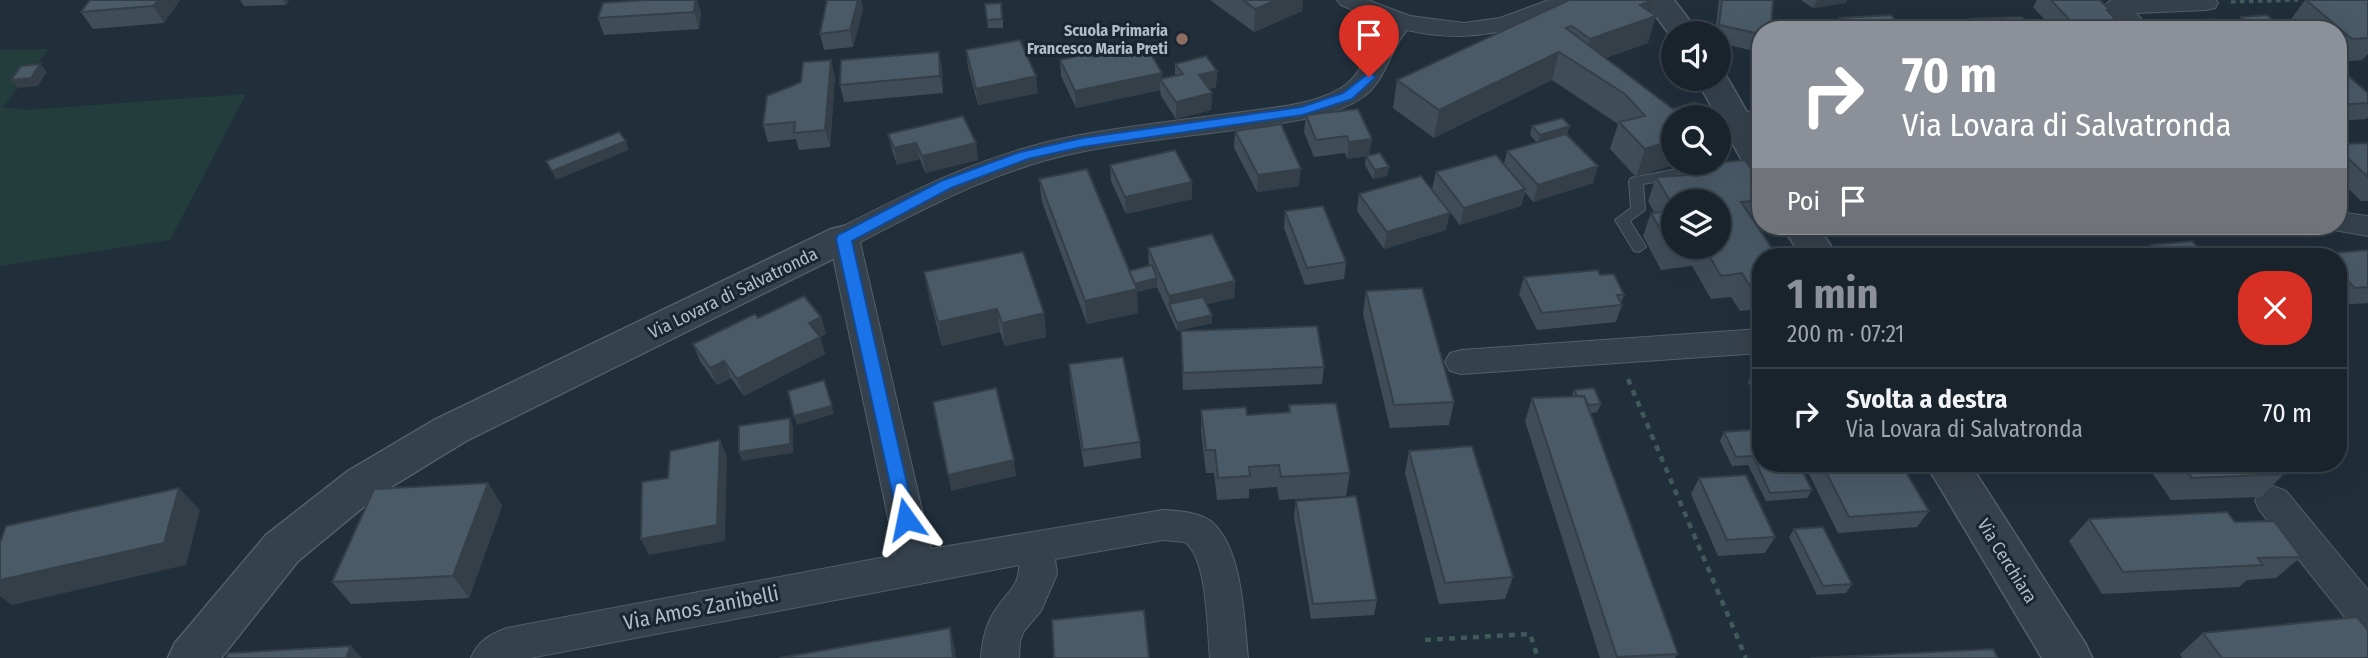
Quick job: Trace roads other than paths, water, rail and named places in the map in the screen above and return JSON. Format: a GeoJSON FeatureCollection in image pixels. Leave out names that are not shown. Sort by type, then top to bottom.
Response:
{"type":"FeatureCollection","features":[{"type":"Feature","properties":{"kind":"street"},"geometry":{"type":"LineString","coordinates":[[1349,0],[1401,21],[1450,29],[1484,28],[1517,20],[1570,0]]}},
{"type":"Feature","properties":{"kind":"street"},"geometry":{"type":"LineString","coordinates":[[1659,0],[1675,21]]}},
{"type":"Feature","properties":{"kind":"street"},"geometry":{"type":"LineString","coordinates":[[2131,21],[2116,6],[2206,3]]}},
{"type":"Feature","properties":{"kind":"street","name":"Via Lovara di Salvatronda"},"geometry":{"type":"LineString","coordinates":[[192,658],[282,548],[363,484],[451,430],[844,239],[946,185],[1025,155],[1082,143],[1251,120],[1324,105],[1347,96],[1365,81],[1379,60],[1386,38],[1401,21]]}},
{"type":"Feature","properties":{"kind":"street"},"geometry":{"type":"LineString","coordinates":[[1723,91],[1749,119],[1752,145]]}},
{"type":"Feature","properties":{"kind":"street"},"geometry":{"type":"LineString","coordinates":[[2347,223],[2368,226]]}},
{"type":"Feature","properties":{"kind":"street"},"geometry":{"type":"LineString","coordinates":[[844,239],[917,567]]}},
{"type":"Feature","properties":{"kind":"street"},"geometry":{"type":"LineString","coordinates":[[1461,362],[1752,342]]}},
{"type":"Feature","properties":{"kind":"street","name":"Via Cerchiara"},"geometry":{"type":"LineString","coordinates":[[1952,472],[2068,658]]}},
{"type":"Feature","properties":{"kind":"street"},"geometry":{"type":"LineString","coordinates":[[2273,501],[2368,618]]}},
{"type":"Feature","properties":{"kind":"street","name":"Via Amos Zanibelli"},"geometry":{"type":"LineString","coordinates":[[490,658],[507,645],[917,567],[1163,525],[1182,527],[1200,534],[1215,559],[1229,658]]}},
{"type":"Feature","properties":{"kind":"street"},"geometry":{"type":"LineString","coordinates":[[1000,658],[1001,641],[1009,621],[1028,599],[1038,574],[1036,546]]}},
{"type":"Feature","properties":{"kind":"lane"},"geometry":{"type":"LineString","coordinates":[[1639,247],[1622,220],[1638,210],[1636,181],[1670,175]]}},
{"type":"Feature","properties":{"kind":"place","name":"Scuola Primaria Francesco Maria Preti"},"geometry":{"type":"Point","coordinates":[1182,39]}}]}
